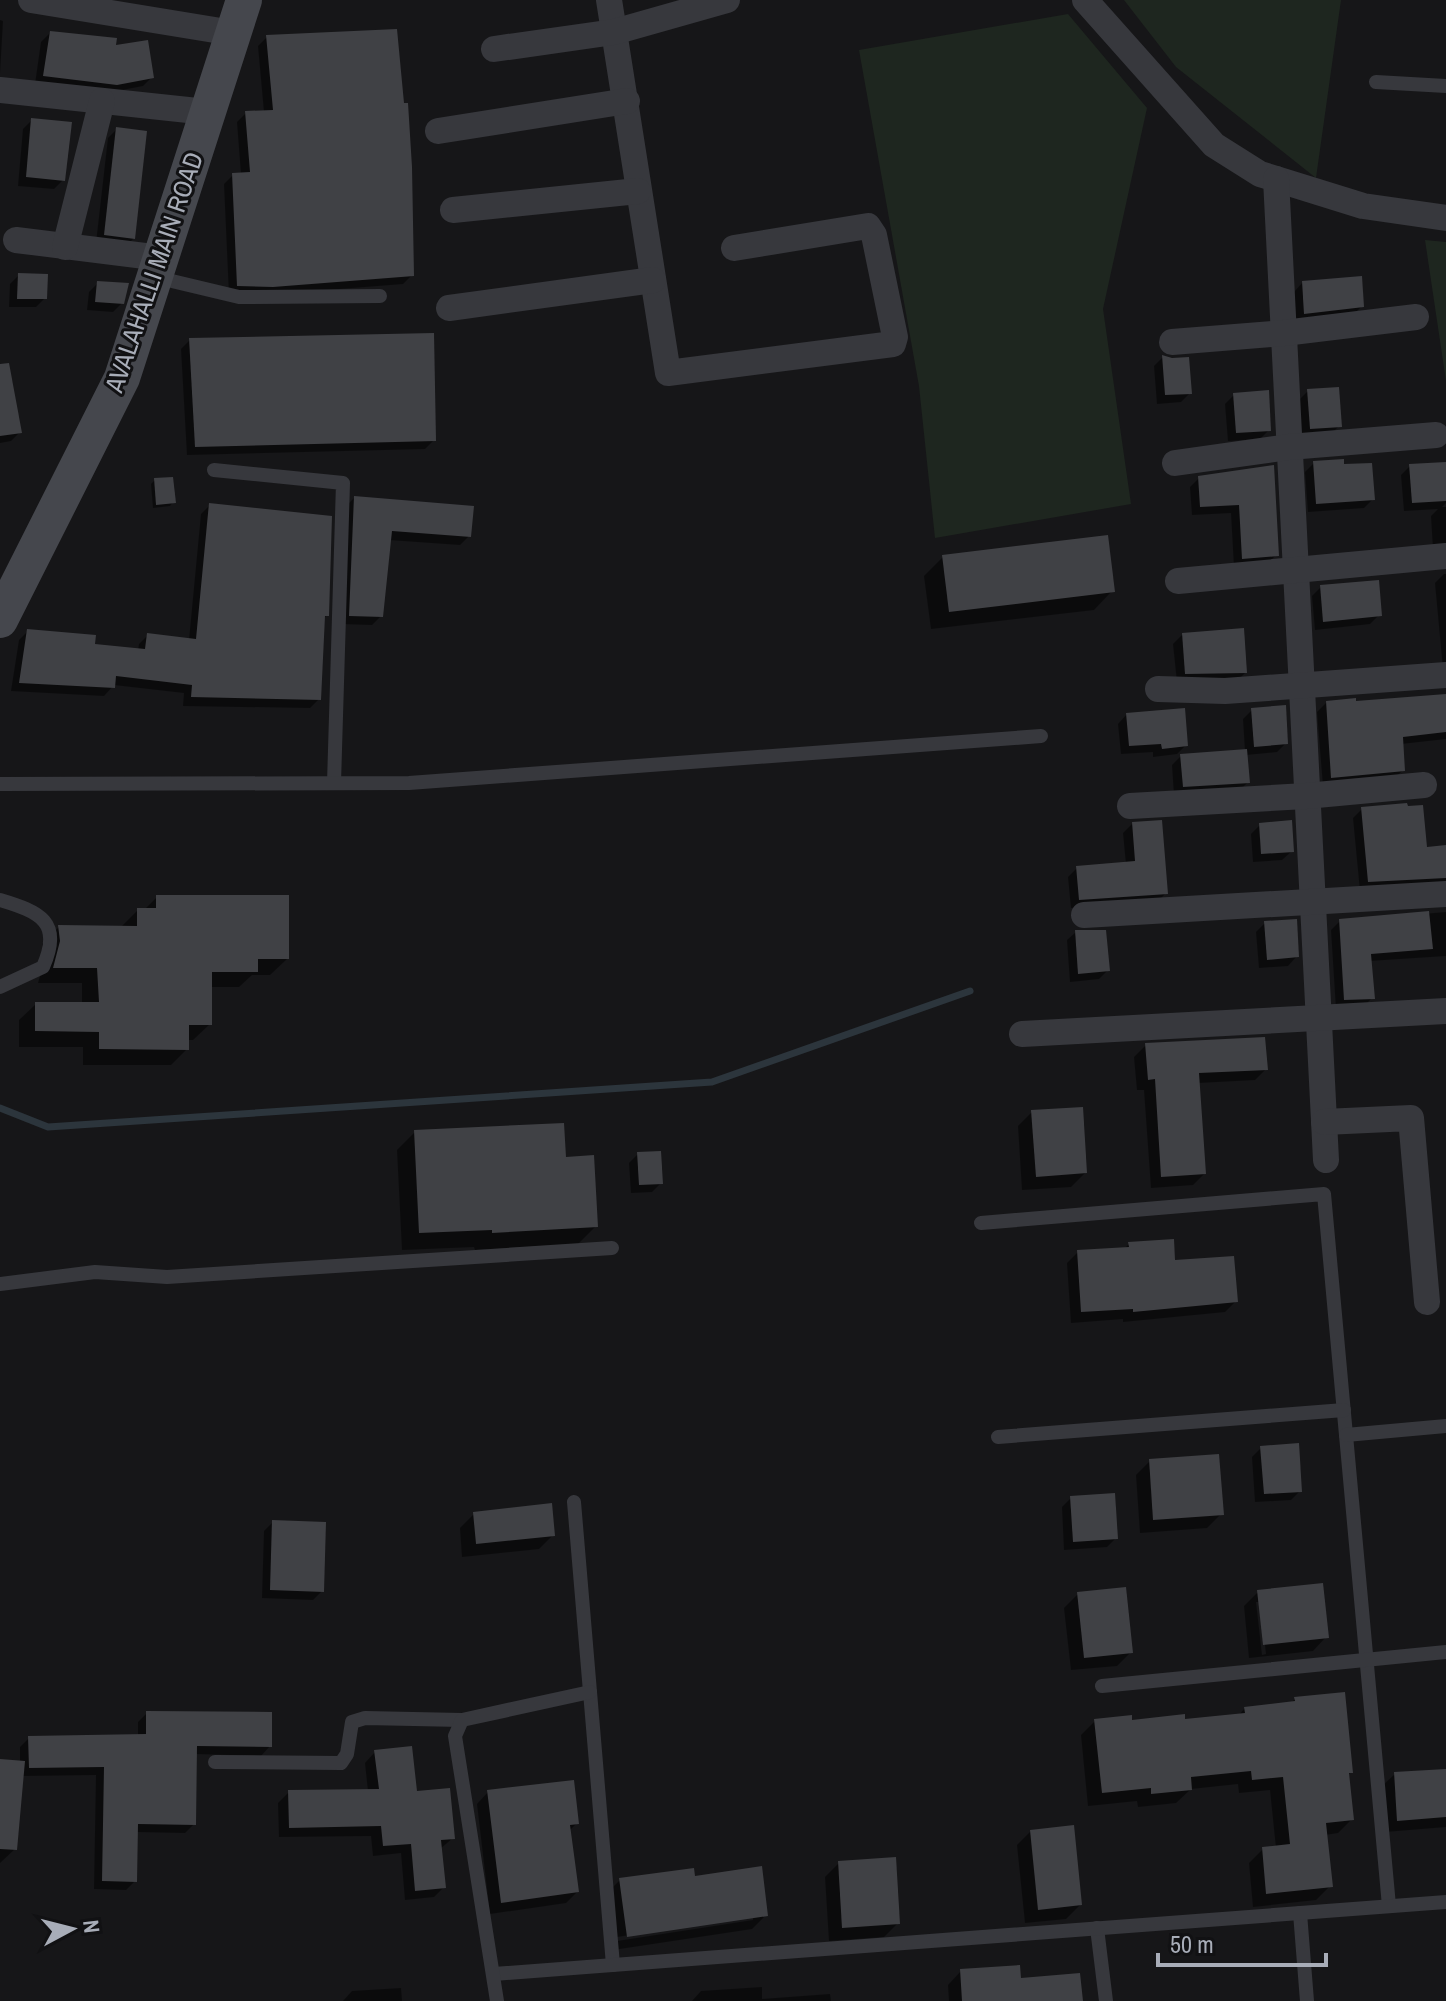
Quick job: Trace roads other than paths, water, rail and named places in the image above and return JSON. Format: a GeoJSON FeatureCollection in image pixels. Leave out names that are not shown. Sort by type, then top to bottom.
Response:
{"type":"FeatureCollection","features":[{"type":"Feature","properties":{"kind":"main road","name":"AVALAHALLI MAIN ROAD"},"geometry":{"type":"LineString","coordinates":[[0,620],[122,378],[238,17]]}},
{"type":"Feature","properties":{"kind":"street"},"geometry":{"type":"LineString","coordinates":[[31,0],[238,17]]}},
{"type":"Feature","properties":{"kind":"street"},"geometry":{"type":"LineString","coordinates":[[609,0],[668,373],[893,344],[895,337],[874,235],[868,226],[734,248]]}},
{"type":"Feature","properties":{"kind":"street"},"geometry":{"type":"LineString","coordinates":[[494,49],[614,32],[727,0]]}},
{"type":"Feature","properties":{"kind":"street"},"geometry":{"type":"LineString","coordinates":[[1085,0],[1214,145],[1260,174],[1363,206],[1446,218]]}},
{"type":"Feature","properties":{"kind":"street"},"geometry":{"type":"LineString","coordinates":[[0,90],[207,112]]}},
{"type":"Feature","properties":{"kind":"street"},"geometry":{"type":"LineString","coordinates":[[65,247],[102,101]]}},
{"type":"Feature","properties":{"kind":"street"},"geometry":{"type":"LineString","coordinates":[[438,131],[627,101]]}},
{"type":"Feature","properties":{"kind":"street"},"geometry":{"type":"LineString","coordinates":[[1276,179],[1326,1160]]}},
{"type":"Feature","properties":{"kind":"street"},"geometry":{"type":"LineString","coordinates":[[453,210],[638,191]]}},
{"type":"Feature","properties":{"kind":"street"},"geometry":{"type":"LineString","coordinates":[[16,240],[158,267]]}},
{"type":"Feature","properties":{"kind":"street"},"geometry":{"type":"LineString","coordinates":[[449,308],[653,280]]}},
{"type":"Feature","properties":{"kind":"street"},"geometry":{"type":"LineString","coordinates":[[1172,342],[1284,333],[1416,317]]}},
{"type":"Feature","properties":{"kind":"street"},"geometry":{"type":"LineString","coordinates":[[1175,463],[1289,447],[1436,435]]}},
{"type":"Feature","properties":{"kind":"street"},"geometry":{"type":"LineString","coordinates":[[1178,581],[1446,556]]}},
{"type":"Feature","properties":{"kind":"street"},"geometry":{"type":"LineString","coordinates":[[1158,689],[1225,691],[1446,675]]}},
{"type":"Feature","properties":{"kind":"street"},"geometry":{"type":"LineString","coordinates":[[1130,806],[1306,796],[1424,785]]}},
{"type":"Feature","properties":{"kind":"street"},"geometry":{"type":"LineString","coordinates":[[1084,915],[1446,894]]}},
{"type":"Feature","properties":{"kind":"street"},"geometry":{"type":"LineString","coordinates":[[1022,1034],[1446,1011]]}},
{"type":"Feature","properties":{"kind":"street"},"geometry":{"type":"LineString","coordinates":[[1324,1122],[1411,1118],[1427,1302]]}},
{"type":"Feature","properties":{"kind":"lane"},"geometry":{"type":"LineString","coordinates":[[1376,82],[1446,86]]}},
{"type":"Feature","properties":{"kind":"lane"},"geometry":{"type":"LineString","coordinates":[[158,267],[239,297],[380,296]]}},
{"type":"Feature","properties":{"kind":"lane"},"geometry":{"type":"LineString","coordinates":[[214,470],[343,483],[334,783]]}},
{"type":"Feature","properties":{"kind":"lane"},"geometry":{"type":"LineString","coordinates":[[0,784],[409,783],[1041,736]]}},
{"type":"Feature","properties":{"kind":"lane"},"geometry":{"type":"LineString","coordinates":[[0,900],[36,914],[49,928],[52,946],[43,967],[0,987]]}},
{"type":"Feature","properties":{"kind":"lane"},"geometry":{"type":"LineString","coordinates":[[981,1223],[1324,1194],[1389,1906]]}},
{"type":"Feature","properties":{"kind":"lane"},"geometry":{"type":"LineString","coordinates":[[0,1284],[95,1272],[167,1277],[612,1248]]}},
{"type":"Feature","properties":{"kind":"lane"},"geometry":{"type":"LineString","coordinates":[[998,1437],[1344,1410]]}},
{"type":"Feature","properties":{"kind":"lane"},"geometry":{"type":"LineString","coordinates":[[1346,1435],[1446,1426]]}},
{"type":"Feature","properties":{"kind":"lane"},"geometry":{"type":"LineString","coordinates":[[574,1502],[613,1965]]}},
{"type":"Feature","properties":{"kind":"lane"},"geometry":{"type":"LineString","coordinates":[[1102,1686],[1446,1652]]}},
{"type":"Feature","properties":{"kind":"lane"},"geometry":{"type":"LineString","coordinates":[[215,1762],[341,1763],[347,1754],[352,1722],[365,1718],[462,1720],[590,1692]]}},
{"type":"Feature","properties":{"kind":"lane"},"geometry":{"type":"LineString","coordinates":[[462,1720],[455,1736],[497,2001]]}},
{"type":"Feature","properties":{"kind":"lane"},"geometry":{"type":"LineString","coordinates":[[494,1974],[1446,1902]]}},
{"type":"Feature","properties":{"kind":"lane"},"geometry":{"type":"LineString","coordinates":[[1300,1913],[1307,2001]]}},
{"type":"Feature","properties":{"kind":"lane"},"geometry":{"type":"LineString","coordinates":[[1097,1928],[1106,2001]]}},
{"type":"Feature","properties":{"kind":"waterway"},"geometry":{"type":"LineString","coordinates":[[0,1108],[48,1127],[712,1082],[970,991]]}}]}
